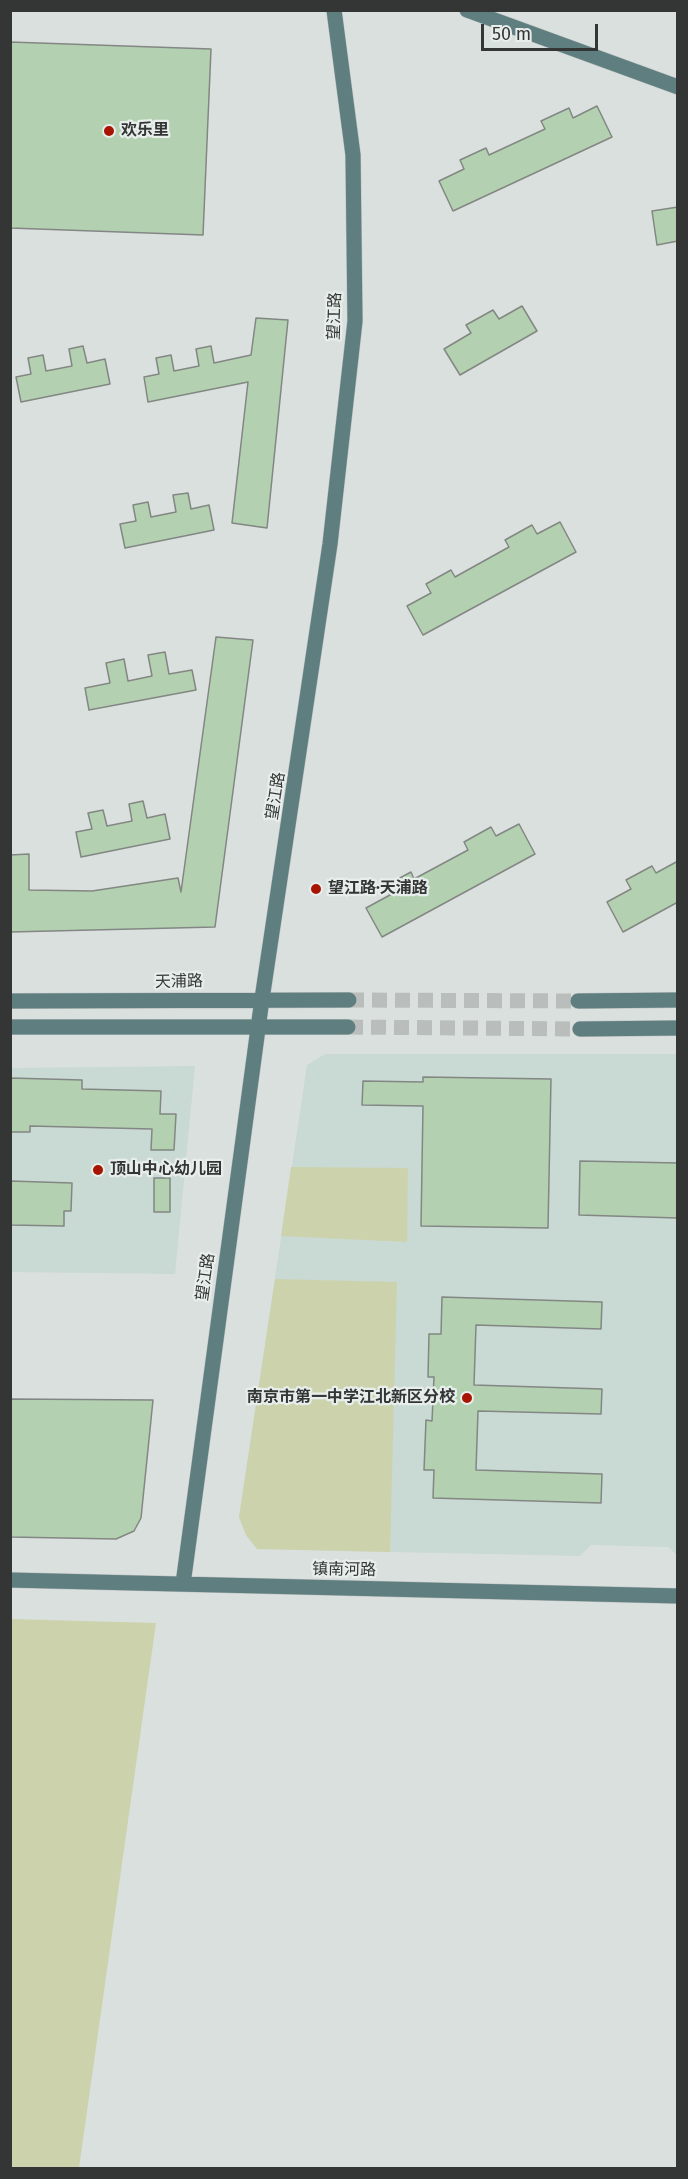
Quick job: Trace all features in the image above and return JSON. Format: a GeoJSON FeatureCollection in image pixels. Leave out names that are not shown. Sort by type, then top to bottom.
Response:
{"type":"FeatureCollection","features":[{"type":"Feature","properties":{"kind":"street","name":"望江路"},"geometry":{"type":"LineString","coordinates":[[183,1584],[262,999],[327,567],[355,321],[353,155],[334,10]]}},
{"type":"Feature","properties":{"kind":"street"},"geometry":{"type":"LineString","coordinates":[[467,10],[678,87]]}},
{"type":"Feature","properties":{"kind":"street","name":"天浦路"},"geometry":{"type":"LineString","coordinates":[[10,1001],[349,1000]]}},
{"type":"Feature","properties":{"kind":"street"},"geometry":{"type":"LineString","coordinates":[[578,1001],[678,1000]]}},
{"type":"Feature","properties":{"kind":"street"},"geometry":{"type":"LineString","coordinates":[[10,1027],[348,1027]]}},
{"type":"Feature","properties":{"kind":"street"},"geometry":{"type":"LineString","coordinates":[[580,1029],[678,1028]]}},
{"type":"Feature","properties":{"kind":"street","name":"镇南河路"},"geometry":{"type":"LineString","coordinates":[[10,1580],[678,1596]]}},
{"type":"Feature","properties":{"kind":"shaded area","name":"南京市第一中学江北新区分校"},"geometry":{"type":"Polygon","coordinates":[[[325,1054],[677,1054],[677,1555],[668,1547],[591,1545],[580,1556],[257,1549],[246,1535],[239,1517],[307,1065],[325,1054]]]}},
{"type":"Feature","properties":{"kind":"shaded area","name":"顶山中心幼儿园"},"geometry":{"type":"Polygon","coordinates":[[[195,1066],[175,1274],[11,1272],[11,1068],[195,1066]]]}},
{"type":"Feature","properties":{"kind":"green space"},"geometry":{"type":"Polygon","coordinates":[[[291,1167],[408,1168],[407,1242],[281,1236],[291,1167]]]}},
{"type":"Feature","properties":{"kind":"green space"},"geometry":{"type":"Polygon","coordinates":[[[275,1279],[397,1282],[390,1552],[257,1549],[246,1535],[239,1517],[275,1279]]]}},
{"type":"Feature","properties":{"kind":"green space"},"geometry":{"type":"Polygon","coordinates":[[[11,1619],[156,1623],[79,2168],[11,2168],[11,1619]]]}},
{"type":"Feature","properties":{"kind":"building","name":"欢乐里"},"geometry":{"type":"Polygon","coordinates":[[[10,42],[211,49],[203,235],[10,228],[10,42]]]}},
{"type":"Feature","properties":{"kind":"building"},"geometry":{"type":"Polygon","coordinates":[[[597,106],[612,137],[453,211],[439,181],[464,169],[460,160],[486,148],[489,155],[545,129],[541,121],[569,108],[573,118],[597,106]]]}},
{"type":"Feature","properties":{"kind":"building"},"geometry":{"type":"Polygon","coordinates":[[[678,207],[678,241],[657,245],[652,211],[678,207]]]}},
{"type":"Feature","properties":{"kind":"building"},"geometry":{"type":"Polygon","coordinates":[[[522,306],[537,331],[460,375],[444,349],[471,333],[466,325],[493,310],[499,319],[522,306]]]}},
{"type":"Feature","properties":{"kind":"building"},"geometry":{"type":"Polygon","coordinates":[[[256,318],[288,320],[267,528],[232,523],[248,382],[148,402],[144,377],[159,374],[156,358],[171,355],[174,371],[199,366],[196,349],[211,346],[214,363],[251,355],[256,318]]]}},
{"type":"Feature","properties":{"kind":"building"},"geometry":{"type":"Polygon","coordinates":[[[83,346],[87,363],[105,359],[110,384],[21,402],[16,377],[31,374],[28,358],[43,355],[46,371],[72,366],[69,349],[83,346]]]}},
{"type":"Feature","properties":{"kind":"building"},"geometry":{"type":"Polygon","coordinates":[[[188,493],[191,509],[209,505],[214,530],[125,548],[120,524],[136,521],[133,505],[148,502],[151,517],[176,512],[173,495],[188,493]]]}},
{"type":"Feature","properties":{"kind":"building"},"geometry":{"type":"Polygon","coordinates":[[[560,522],[576,552],[423,635],[407,606],[431,593],[426,584],[451,570],[455,577],[509,547],[505,540],[532,525],[537,534],[560,522]]]}},
{"type":"Feature","properties":{"kind":"building"},"geometry":{"type":"Polygon","coordinates":[[[216,637],[253,640],[215,927],[10,932],[10,855],[29,854],[29,890],[92,891],[178,878],[181,892],[216,637]]]}},
{"type":"Feature","properties":{"kind":"building"},"geometry":{"type":"Polygon","coordinates":[[[165,652],[169,674],[192,670],[196,690],[89,710],[85,688],[110,683],[106,663],[124,659],[128,681],[152,676],[148,655],[165,652]]]}},
{"type":"Feature","properties":{"kind":"building"},"geometry":{"type":"Polygon","coordinates":[[[143,801],[147,818],[165,814],[170,839],[81,857],[76,832],[92,829],[88,813],[103,810],[107,826],[132,821],[129,804],[143,801]]]}},
{"type":"Feature","properties":{"kind":"building"},"geometry":{"type":"Polygon","coordinates":[[[519,824],[535,854],[382,937],[366,908],[390,895],[385,886],[411,872],[414,879],[468,850],[464,842],[491,827],[496,836],[519,824]]]}},
{"type":"Feature","properties":{"kind":"building"},"geometry":{"type":"Polygon","coordinates":[[[678,861],[678,902],[623,932],[607,902],[631,889],[626,880],[652,866],[656,873],[678,861]]]}},
{"type":"Feature","properties":{"kind":"building"},"geometry":{"type":"Polygon","coordinates":[[[423,1077],[551,1079],[548,1228],[421,1226],[423,1106],[362,1105],[363,1081],[423,1082],[423,1077]]]}},
{"type":"Feature","properties":{"kind":"building"},"geometry":{"type":"Polygon","coordinates":[[[10,1078],[82,1080],[82,1089],[161,1091],[160,1114],[176,1114],[174,1150],[151,1150],[152,1129],[30,1126],[30,1132],[10,1132],[10,1078]]]}},
{"type":"Feature","properties":{"kind":"building"},"geometry":{"type":"Polygon","coordinates":[[[580,1161],[678,1163],[678,1218],[579,1215],[580,1161]]]}},
{"type":"Feature","properties":{"kind":"building"},"geometry":{"type":"Polygon","coordinates":[[[154,1178],[170,1178],[170,1212],[154,1212],[154,1178]]]}},
{"type":"Feature","properties":{"kind":"building"},"geometry":{"type":"Polygon","coordinates":[[[10,1181],[72,1183],[71,1211],[64,1211],[64,1226],[10,1225],[10,1181]]]}},
{"type":"Feature","properties":{"kind":"building"},"geometry":{"type":"Polygon","coordinates":[[[442,1297],[602,1302],[601,1329],[476,1325],[474,1385],[602,1389],[601,1414],[478,1411],[476,1470],[602,1474],[601,1503],[433,1498],[434,1470],[424,1470],[426,1420],[432,1421],[434,1377],[428,1377],[429,1334],[441,1334],[442,1297]]]}},
{"type":"Feature","properties":{"kind":"building"},"geometry":{"type":"Polygon","coordinates":[[[10,1399],[153,1400],[141,1518],[134,1531],[116,1539],[10,1537],[10,1399]]]}},
{"type":"Feature","properties":{"kind":"tunnel"},"geometry":{"type":"LineString","coordinates":[[349,1000],[578,1001]]}},
{"type":"Feature","properties":{"kind":"tunnel"},"geometry":{"type":"LineString","coordinates":[[348,1027],[580,1029]]}},
{"type":"Feature","properties":{"kind":"place","name":"欢乐里"},"geometry":{"type":"Point","coordinates":[109,131]}},
{"type":"Feature","properties":{"kind":"place","name":"望江路·天浦路"},"geometry":{"type":"Point","coordinates":[316,889]}},
{"type":"Feature","properties":{"kind":"place","name":"顶山中心幼儿园"},"geometry":{"type":"Point","coordinates":[98,1170]}},
{"type":"Feature","properties":{"kind":"place","name":"南京市第一中学江北新区分校"},"geometry":{"type":"Point","coordinates":[467,1398]}}]}
